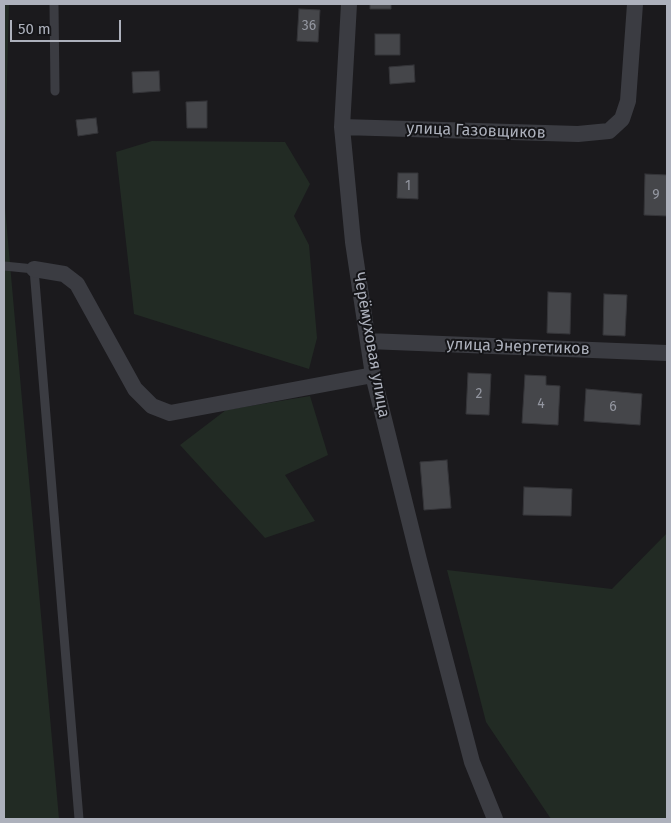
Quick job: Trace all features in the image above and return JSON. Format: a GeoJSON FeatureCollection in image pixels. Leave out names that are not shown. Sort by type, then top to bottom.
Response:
{"type":"FeatureCollection","features":[{"type":"Feature","properties":{"kind":"street","name":"Черёмуховая улица"},"geometry":{"type":"LineString","coordinates":[[349,4],[342,127],[353,242],[373,375],[472,762],[495,819]]}},
{"type":"Feature","properties":{"kind":"street","name":"улица Газовщиков"},"geometry":{"type":"LineString","coordinates":[[342,127],[578,134],[609,131],[622,119],[628,101],[635,4]]}},
{"type":"Feature","properties":{"kind":"street"},"geometry":{"type":"LineString","coordinates":[[34,269],[64,274],[77,284],[135,389],[152,406],[170,413],[373,375]]}},
{"type":"Feature","properties":{"kind":"street","name":"улица Энергетиков"},"geometry":{"type":"LineString","coordinates":[[368,341],[667,353]]}},
{"type":"Feature","properties":{"kind":"lane"},"geometry":{"type":"LineString","coordinates":[[54,4],[55,91]]}},
{"type":"Feature","properties":{"kind":"lane"},"geometry":{"type":"LineString","coordinates":[[4,266],[34,269],[79,819]]}},
{"type":"Feature","properties":{"kind":"shaded area"},"geometry":{"type":"Polygon","coordinates":[[[4,4],[9,4],[4,196],[4,4]]]}},
{"type":"Feature","properties":{"kind":"shaded area"},"geometry":{"type":"Polygon","coordinates":[[[152,141],[285,142],[310,184],[294,216],[309,245],[317,338],[309,369],[134,314],[116,152],[152,141]]]}},
{"type":"Feature","properties":{"kind":"shaded area"},"geometry":{"type":"Polygon","coordinates":[[[4,196],[59,819],[4,819],[4,196]]]}},
{"type":"Feature","properties":{"kind":"shaded area"},"geometry":{"type":"Polygon","coordinates":[[[310,396],[328,455],[285,475],[315,521],[265,538],[180,445],[226,410],[310,396]]]}},
{"type":"Feature","properties":{"kind":"shaded area"},"geometry":{"type":"Polygon","coordinates":[[[667,533],[667,819],[551,819],[486,722],[447,570],[612,589],[667,533]]]}},
{"type":"Feature","properties":{"kind":"building"},"geometry":{"type":"Polygon","coordinates":[[[370,4],[391,4],[391,9],[370,9],[370,4]]]}},
{"type":"Feature","properties":{"kind":"building"},"geometry":{"type":"Polygon","coordinates":[[[299,9],[320,10],[318,42],[297,41],[299,9]]]}},
{"type":"Feature","properties":{"kind":"building"},"geometry":{"type":"Polygon","coordinates":[[[375,34],[400,34],[400,55],[375,55],[375,34]]]}},
{"type":"Feature","properties":{"kind":"building"},"geometry":{"type":"Polygon","coordinates":[[[414,65],[415,82],[390,84],[389,67],[414,65]]]}},
{"type":"Feature","properties":{"kind":"building"},"geometry":{"type":"Polygon","coordinates":[[[159,71],[160,91],[133,93],[132,72],[159,71]]]}},
{"type":"Feature","properties":{"kind":"building"},"geometry":{"type":"Polygon","coordinates":[[[207,101],[207,128],[187,128],[186,102],[207,101]]]}},
{"type":"Feature","properties":{"kind":"building"},"geometry":{"type":"Polygon","coordinates":[[[96,118],[98,133],[78,136],[76,120],[96,118]]]}},
{"type":"Feature","properties":{"kind":"building"},"geometry":{"type":"Polygon","coordinates":[[[398,173],[418,173],[418,199],[397,198],[398,173]]]}},
{"type":"Feature","properties":{"kind":"building"},"geometry":{"type":"Polygon","coordinates":[[[645,174],[667,175],[667,216],[644,215],[645,174]]]}},
{"type":"Feature","properties":{"kind":"building"},"geometry":{"type":"Polygon","coordinates":[[[548,292],[571,293],[570,334],[547,333],[548,292]]]}},
{"type":"Feature","properties":{"kind":"building"},"geometry":{"type":"Polygon","coordinates":[[[604,294],[627,295],[625,336],[603,335],[604,294]]]}},
{"type":"Feature","properties":{"kind":"building"},"geometry":{"type":"Polygon","coordinates":[[[468,373],[491,374],[489,415],[466,414],[468,373]]]}},
{"type":"Feature","properties":{"kind":"building"},"geometry":{"type":"Polygon","coordinates":[[[525,375],[546,376],[546,385],[560,386],[558,425],[522,423],[525,375]]]}},
{"type":"Feature","properties":{"kind":"building"},"geometry":{"type":"Polygon","coordinates":[[[586,389],[642,394],[640,425],[584,421],[586,389]]]}},
{"type":"Feature","properties":{"kind":"building"},"geometry":{"type":"Polygon","coordinates":[[[447,460],[451,508],[424,510],[420,462],[447,460]]]}},
{"type":"Feature","properties":{"kind":"building"},"geometry":{"type":"Polygon","coordinates":[[[524,487],[572,489],[571,516],[523,515],[524,487]]]}}]}
